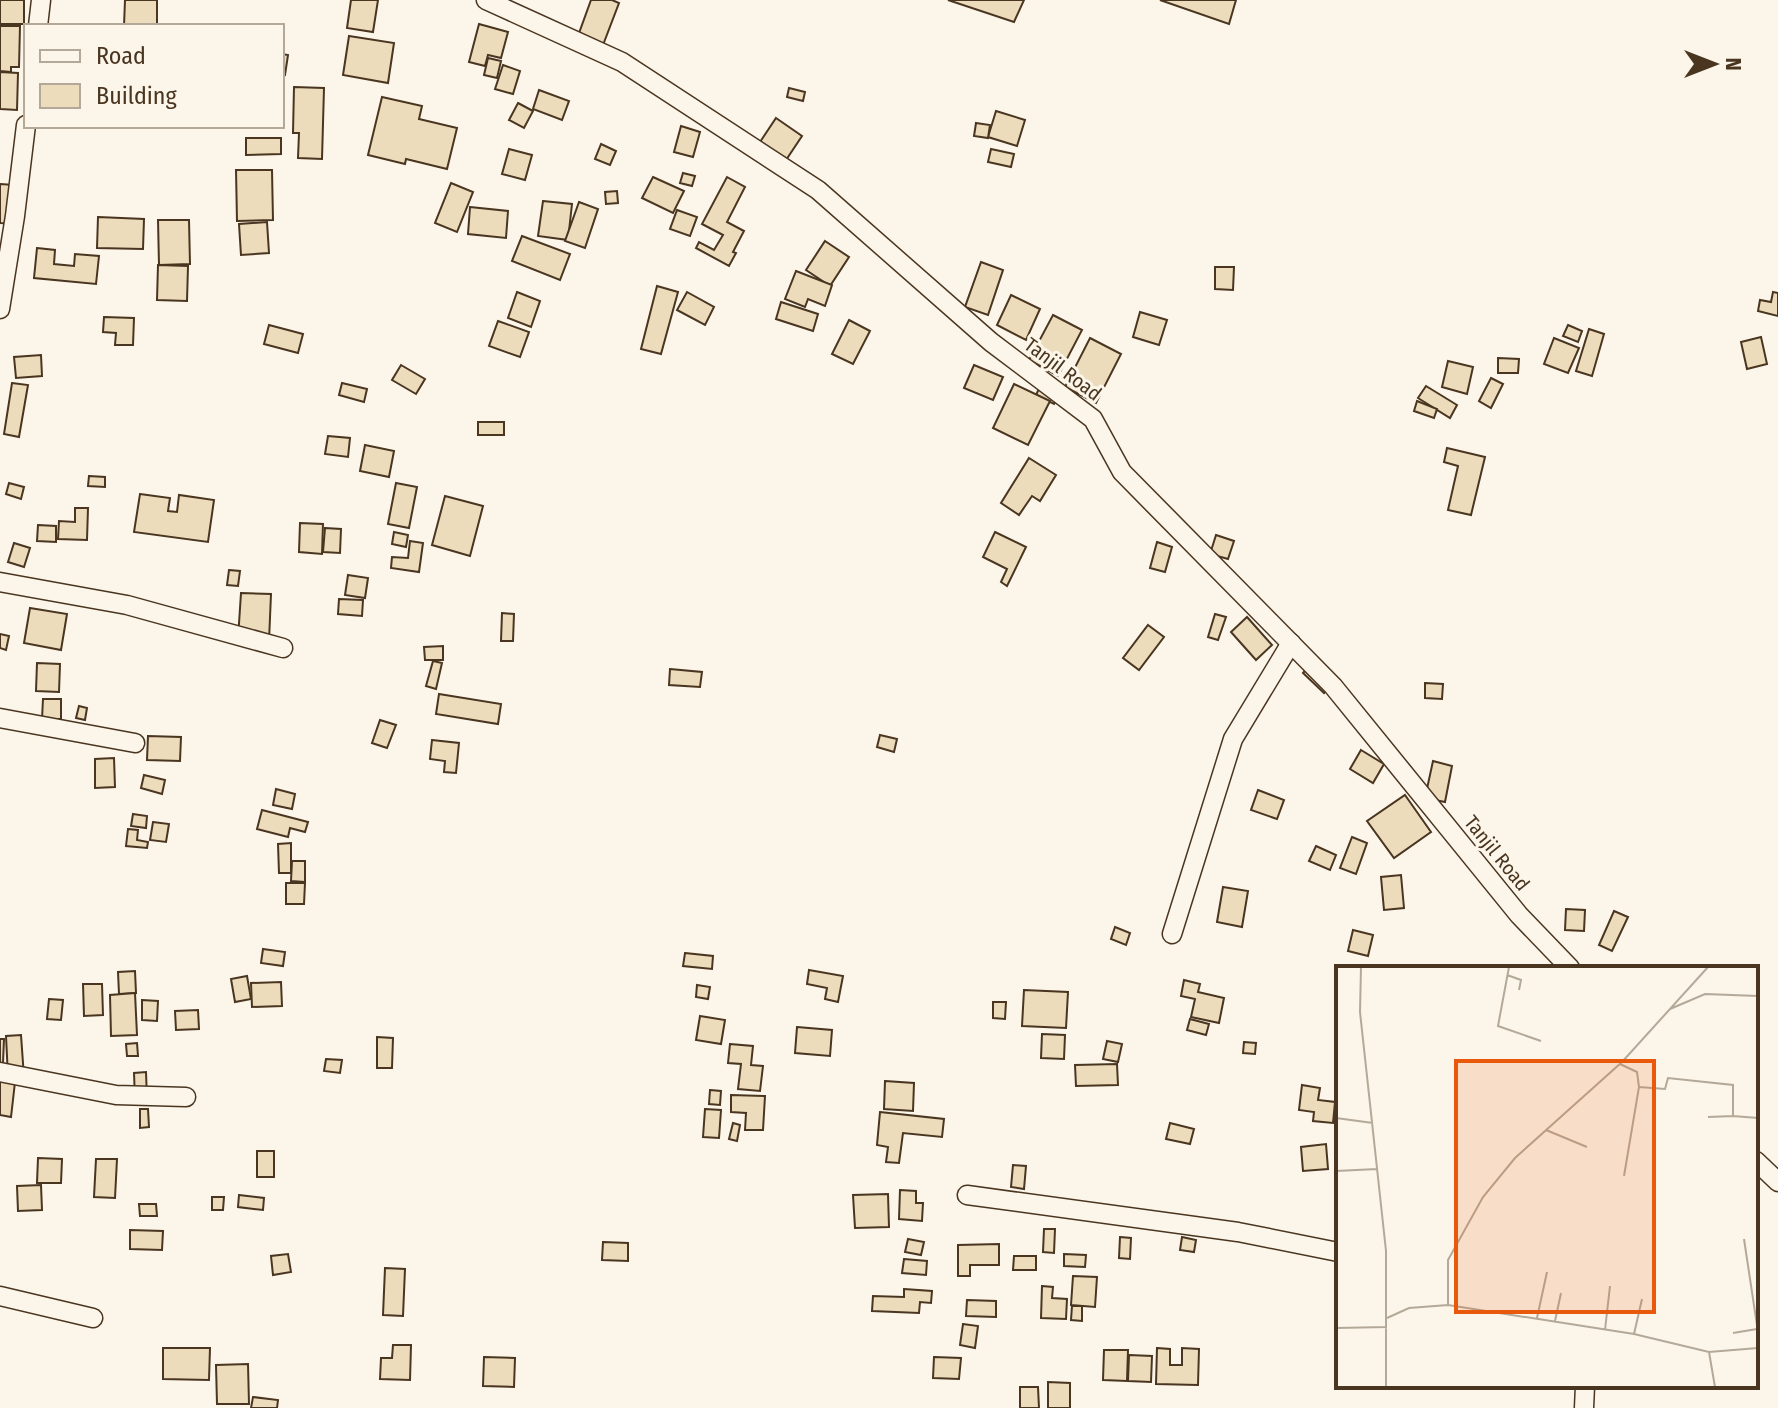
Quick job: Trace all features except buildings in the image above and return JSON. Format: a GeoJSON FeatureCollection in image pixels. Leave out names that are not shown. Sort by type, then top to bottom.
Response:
{"type":"FeatureCollection","features":[{"type":"Feature","properties":{"kind":"street"},"geometry":{"type":"LineString","coordinates":[[38,24],[41,0]]}},
{"type":"Feature","properties":{"kind":"street","name":"Tanjil Road"},"geometry":{"type":"LineString","coordinates":[[486,0],[622,62],[818,190],[991,342],[1093,419],[1122,472],[1333,686],[1519,915],[1568,966]]}},
{"type":"Feature","properties":{"kind":"street"},"geometry":{"type":"LineString","coordinates":[[0,309],[26,128]]}},
{"type":"Feature","properties":{"kind":"street"},"geometry":{"type":"LineString","coordinates":[[0,582],[127,605],[283,648]]}},
{"type":"Feature","properties":{"kind":"street"},"geometry":{"type":"LineString","coordinates":[[1172,934],[1233,739],[1291,643]]}},
{"type":"Feature","properties":{"kind":"street"},"geometry":{"type":"LineString","coordinates":[[0,718],[135,743]]}},
{"type":"Feature","properties":{"kind":"street"},"geometry":{"type":"LineString","coordinates":[[0,1072],[116,1095],[186,1097]]}},
{"type":"Feature","properties":{"kind":"street"},"geometry":{"type":"LineString","coordinates":[[1758,1167],[1778,1182]]}},
{"type":"Feature","properties":{"kind":"street"},"geometry":{"type":"LineString","coordinates":[[967,1195],[1238,1232],[1336,1252]]}},
{"type":"Feature","properties":{"kind":"street"},"geometry":{"type":"LineString","coordinates":[[0,1296],[93,1318]]}},
{"type":"Feature","properties":{"kind":"street"},"geometry":{"type":"LineString","coordinates":[[1584,1408],[1585,1388]]}}]}
